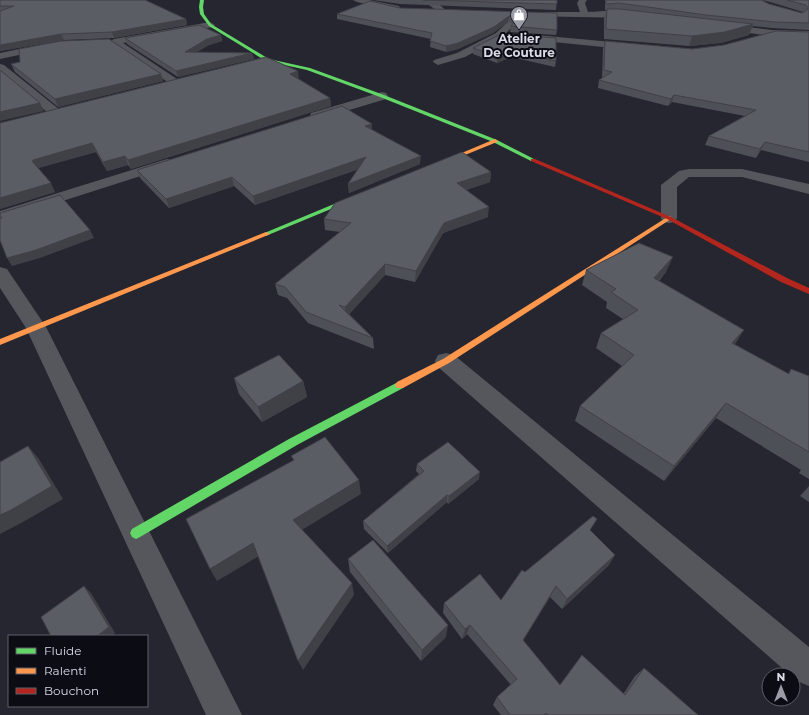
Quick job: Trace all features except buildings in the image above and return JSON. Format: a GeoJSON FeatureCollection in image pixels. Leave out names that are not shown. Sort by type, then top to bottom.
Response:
{"type":"FeatureCollection","features":[{"type":"Feature","properties":{"kind":"street"},"geometry":{"type":"LineString","coordinates":[[202,0],[200,8],[204,18],[210,25],[268,60],[308,69],[382,96],[495,141],[541,164],[669,218],[784,280],[809,291]]}},
{"type":"Feature","properties":{"kind":"street"},"geometry":{"type":"LineString","coordinates":[[357,0],[372,4],[407,9]]}},
{"type":"Feature","properties":{"kind":"street"},"geometry":{"type":"LineString","coordinates":[[418,0],[432,3],[446,11],[422,10]]}},
{"type":"Feature","properties":{"kind":"street"},"geometry":{"type":"LineString","coordinates":[[583,0],[581,3],[585,15]]}},
{"type":"Feature","properties":{"kind":"street"},"geometry":{"type":"LineString","coordinates":[[507,13],[585,15],[617,14],[645,17]]}},
{"type":"Feature","properties":{"kind":"street"},"geometry":{"type":"LineString","coordinates":[[438,62],[461,55],[499,35],[521,14]]}},
{"type":"Feature","properties":{"kind":"street"},"geometry":{"type":"LineString","coordinates":[[161,86],[180,82],[111,42],[210,25]]}},
{"type":"Feature","properties":{"kind":"street"},"geometry":{"type":"LineString","coordinates":[[710,26],[772,33],[809,34]]}},
{"type":"Feature","properties":{"kind":"street"},"geometry":{"type":"LineString","coordinates":[[748,40],[772,33]]}},
{"type":"Feature","properties":{"kind":"street"},"geometry":{"type":"LineString","coordinates":[[499,35],[640,48]]}},
{"type":"Feature","properties":{"kind":"street"},"geometry":{"type":"LineString","coordinates":[[0,56],[56,45]]}},
{"type":"Feature","properties":{"kind":"street"},"geometry":{"type":"LineString","coordinates":[[253,64],[268,60]]}},
{"type":"Feature","properties":{"kind":"street"},"geometry":{"type":"LineString","coordinates":[[0,67],[60,112],[42,116]]}},
{"type":"Feature","properties":{"kind":"street"},"geometry":{"type":"LineString","coordinates":[[300,121],[382,96]]}},
{"type":"Feature","properties":{"kind":"street"},"geometry":{"type":"LineString","coordinates":[[428,168],[495,141]]}},
{"type":"Feature","properties":{"kind":"street"},"geometry":{"type":"LineString","coordinates":[[0,216],[180,159]]}},
{"type":"Feature","properties":{"kind":"street"},"geometry":{"type":"LineString","coordinates":[[669,218],[669,185],[684,174],[742,173],[809,189]]}},
{"type":"Feature","properties":{"kind":"street"},"geometry":{"type":"LineString","coordinates":[[0,342],[369,192]]}},
{"type":"Feature","properties":{"kind":"street"},"geometry":{"type":"LineString","coordinates":[[136,533],[293,442],[446,361],[669,218]]}},
{"type":"Feature","properties":{"kind":"street"},"geometry":{"type":"LineString","coordinates":[[0,272],[36,327],[224,715]]}},
{"type":"Feature","properties":{"kind":"street"},"geometry":{"type":"LineString","coordinates":[[446,361],[809,669]]}},
{"type":"Feature","properties":{"kind":"traffic: fast"},"geometry":{"type":"LineString","coordinates":[[202,0],[202,14],[210,25],[268,60],[308,69],[382,96],[495,141],[533,160]]}},
{"type":"Feature","properties":{"kind":"traffic: fast"},"geometry":{"type":"LineString","coordinates":[[266,234],[358,196]]}},
{"type":"Feature","properties":{"kind":"traffic: fast"},"geometry":{"type":"LineString","coordinates":[[136,533],[293,442],[400,385]]}},
{"type":"Feature","properties":{"kind":"traffic: slow"},"geometry":{"type":"LineString","coordinates":[[436,165],[495,141]]}},
{"type":"Feature","properties":{"kind":"traffic: slow"},"geometry":{"type":"LineString","coordinates":[[400,385],[446,361],[669,218]]}},
{"type":"Feature","properties":{"kind":"traffic: slow"},"geometry":{"type":"LineString","coordinates":[[0,342],[266,234]]}},
{"type":"Feature","properties":{"kind":"traffic: jam"},"geometry":{"type":"LineString","coordinates":[[533,160],[669,218],[784,280],[809,291]]}},
{"type":"Feature","properties":{"kind":"place","name":"Atelier De Couture"},"geometry":{"type":"Point","coordinates":[519,30]}}]}
